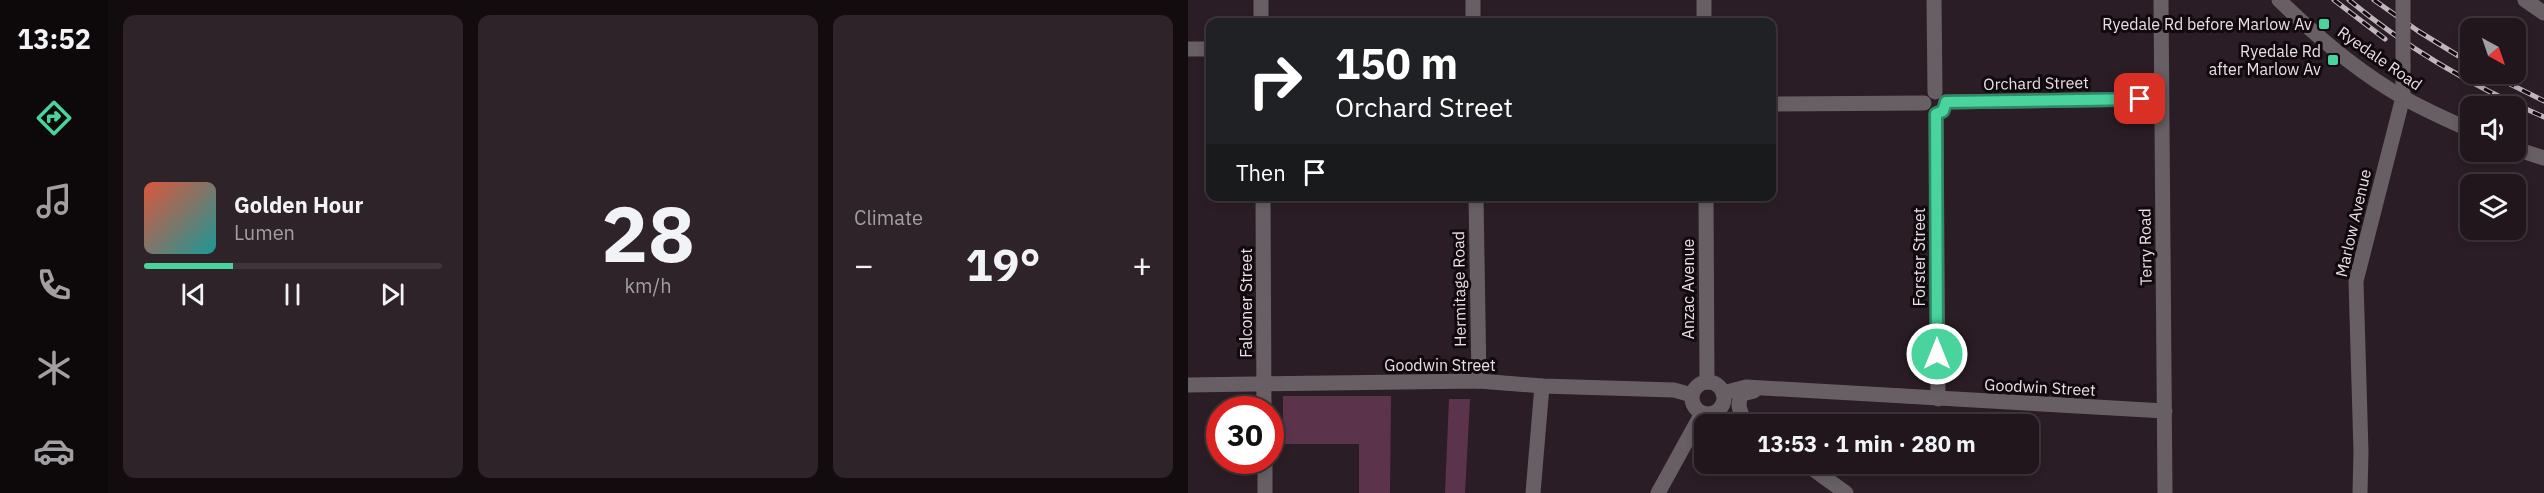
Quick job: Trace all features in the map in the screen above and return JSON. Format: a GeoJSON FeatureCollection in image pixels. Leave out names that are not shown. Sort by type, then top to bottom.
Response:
{"type":"FeatureCollection","features":[{"type":"Feature","properties":{"kind":"street"},"geometry":{"type":"LineString","coordinates":[[1261,0],[1261,18]]}},
{"type":"Feature","properties":{"kind":"street"},"geometry":{"type":"LineString","coordinates":[[1473,0],[1473,18]]}},
{"type":"Feature","properties":{"kind":"street"},"geometry":{"type":"LineString","coordinates":[[1704,0],[1704,18]]}},
{"type":"Feature","properties":{"kind":"street"},"geometry":{"type":"LineString","coordinates":[[1934,0],[1943,111],[1936,114],[1927,111],[1924,103],[1928,94],[1941,97]]}},
{"type":"Feature","properties":{"kind":"street","name":"Terry Road"},"geometry":{"type":"LineString","coordinates":[[2161,0],[2165,493]]}},
{"type":"Feature","properties":{"kind":"street","name":"Ryedale Road"},"geometry":{"type":"LineString","coordinates":[[2280,0],[2345,58],[2403,97],[2460,125]]}},
{"type":"Feature","properties":{"kind":"street","name":"Marlow Avenue"},"geometry":{"type":"LineString","coordinates":[[2360,493],[2356,281],[2403,97],[2403,0]]}},
{"type":"Feature","properties":{"kind":"street"},"geometry":{"type":"LineString","coordinates":[[2525,0],[2544,13]]}},
{"type":"Feature","properties":{"kind":"street"},"geometry":{"type":"LineString","coordinates":[[1188,49],[1206,49]]}},
{"type":"Feature","properties":{"kind":"street"},"geometry":{"type":"LineString","coordinates":[[2374,78],[2403,65]]}},
{"type":"Feature","properties":{"kind":"street","name":"Orchard Street"},"geometry":{"type":"LineString","coordinates":[[1941,97],[2162,99]]}},
{"type":"Feature","properties":{"kind":"street"},"geometry":{"type":"LineString","coordinates":[[1776,104],[1924,103]]}},
{"type":"Feature","properties":{"kind":"street","name":"Forster Street"},"geometry":{"type":"LineString","coordinates":[[1936,114],[1938,399]]}},
{"type":"Feature","properties":{"kind":"street"},"geometry":{"type":"LineString","coordinates":[[2526,152],[2544,158]]}},
{"type":"Feature","properties":{"kind":"street","name":"Falconer Street"},"geometry":{"type":"LineString","coordinates":[[1263,201],[1264,396]]}},
{"type":"Feature","properties":{"kind":"street","name":"Hermitage Road"},"geometry":{"type":"LineString","coordinates":[[1476,201],[1479,381]]}},
{"type":"Feature","properties":{"kind":"street","name":"Anzac Avenue"},"geometry":{"type":"LineString","coordinates":[[1706,201],[1707,382]]}},
{"type":"Feature","properties":{"kind":"street","name":"Goodwin Street"},"geometry":{"type":"LineString","coordinates":[[1188,385],[1479,381],[1542,386],[1674,390],[1692,395]]}},
{"type":"Feature","properties":{"kind":"street"},"geometry":{"type":"LineString","coordinates":[[1723,399],[1714,412],[1702,412],[1694,405],[1692,395],[1695,388],[1707,382],[1717,385],[1723,399],[1740,414]]}},
{"type":"Feature","properties":{"kind":"street"},"geometry":{"type":"LineString","coordinates":[[1533,493],[1542,386]]}},
{"type":"Feature","properties":{"kind":"street","name":"Goodwin Street"},"geometry":{"type":"LineString","coordinates":[[1723,399],[1746,387],[2165,411]]}},
{"type":"Feature","properties":{"kind":"street","name":"Goodwin Street"},"geometry":{"type":"LineString","coordinates":[[1743,414],[1738,406],[1742,394],[1769,390]]}},
{"type":"Feature","properties":{"kind":"street"},"geometry":{"type":"LineString","coordinates":[[1658,493],[1702,412]]}},
{"type":"Feature","properties":{"kind":"street"},"geometry":{"type":"LineString","coordinates":[[1265,474],[1265,493]]}},
{"type":"Feature","properties":{"kind":"street"},"geometry":{"type":"LineString","coordinates":[[1820,474],[1846,493]]}},
{"type":"Feature","properties":{"kind":"shaded area"},"geometry":{"type":"Polygon","coordinates":[[[1284,396],[1391,396],[1390,493],[1359,493],[1359,444],[1284,444],[1284,396]]]}},
{"type":"Feature","properties":{"kind":"shaded area"},"geometry":{"type":"Polygon","coordinates":[[[1449,399],[1470,399],[1465,493],[1445,493],[1449,399]]]}},
{"type":"Feature","properties":{"kind":"railway"},"geometry":{"type":"LineString","coordinates":[[2334,0],[2385,39]]}},
{"type":"Feature","properties":{"kind":"railway"},"geometry":{"type":"LineString","coordinates":[[2349,0],[2371,18],[2442,66],[2544,117]]}},
{"type":"Feature","properties":{"kind":"railway"},"geometry":{"type":"LineString","coordinates":[[2374,0],[2460,57]]}},
{"type":"Feature","properties":{"kind":"railway"},"geometry":{"type":"LineString","coordinates":[[2510,84],[2544,101]]}},
{"type":"Feature","properties":{"kind":"place","name":"Ryedale Rd before Marlow Av"},"geometry":{"type":"Point","coordinates":[2324,24]}},
{"type":"Feature","properties":{"kind":"place","name":"Ryedale Rd after Marlow Av"},"geometry":{"type":"Point","coordinates":[2333,60]}},
{"type":"Feature","properties":{"kind":"route"},"geometry":{"type":"LineString","coordinates":[[1937,354],[1936,114],[1943,111],[1946,102],[2140,99]]}}]}
